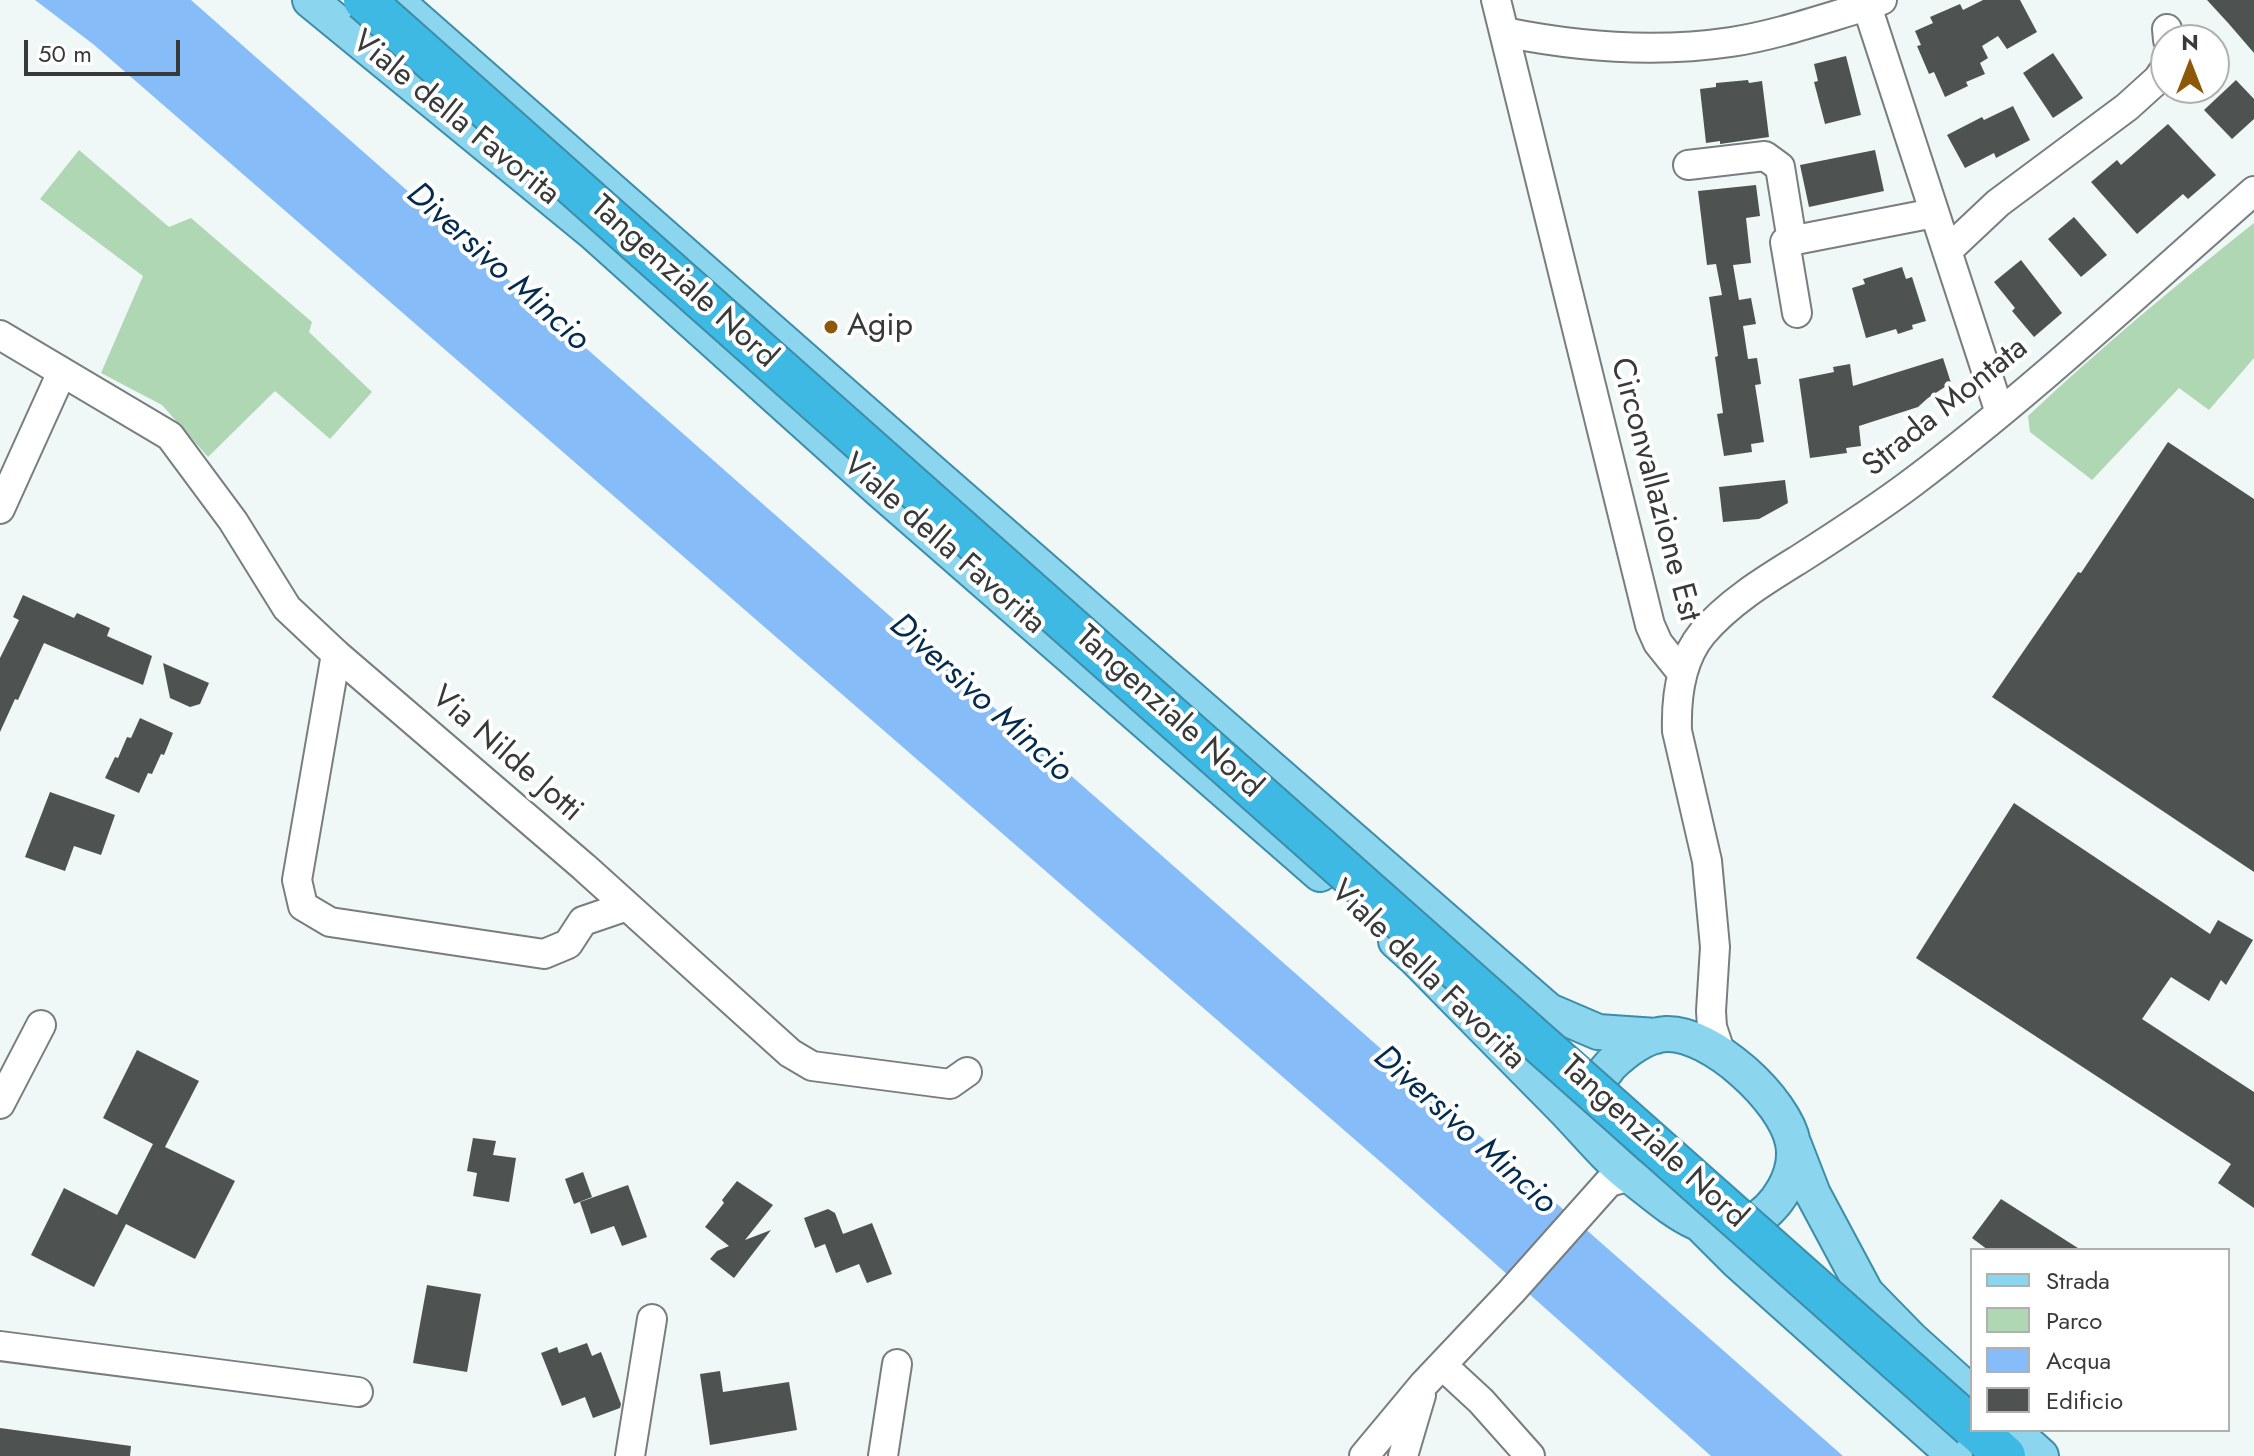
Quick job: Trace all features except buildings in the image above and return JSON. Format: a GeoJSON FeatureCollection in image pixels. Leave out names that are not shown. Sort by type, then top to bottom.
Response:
{"type":"FeatureCollection","features":[{"type":"Feature","properties":{"kind":"highway","name":"Tangenziale Nord"},"geometry":{"type":"LineString","coordinates":[[364,0],[1970,1424]]}},
{"type":"Feature","properties":{"kind":"highway","name":"Tangenziale Nord"},"geometry":{"type":"LineString","coordinates":[[1978,1432],[2005,1456]]}},
{"type":"Feature","properties":{"kind":"main road","name":"Viale della Favorita"},"geometry":{"type":"LineString","coordinates":[[310,0],[594,233],[880,490],[1416,959],[1611,1164]]}},
{"type":"Feature","properties":{"kind":"main road","name":"Viale della Favorita"},"geometry":{"type":"LineString","coordinates":[[395,0],[1549,1011],[1598,1032],[1663,1035]]}},
{"type":"Feature","properties":{"kind":"main road"},"geometry":{"type":"LineString","coordinates":[[1794,1145],[1787,1183],[1767,1212],[1736,1228],[1714,1229],[1689,1219],[1611,1164],[1591,1116],[1593,1104],[1605,1072],[1639,1042],[1663,1035],[1693,1040],[1721,1054],[1772,1102],[1785,1122],[1794,1145],[1813,1194],[1866,1293],[1970,1392]]}},
{"type":"Feature","properties":{"kind":"main road"},"geometry":{"type":"LineString","coordinates":[[1699,1223],[1737,1261],[1955,1456]]}},
{"type":"Feature","properties":{"kind":"main road"},"geometry":{"type":"LineString","coordinates":[[2014,1432],[2041,1456]]}},
{"type":"Feature","properties":{"kind":"street","name":"Circonvallazione Est"},"geometry":{"type":"LineString","coordinates":[[1496,0],[1650,625],[1658,643],[1682,673]]}},
{"type":"Feature","properties":{"kind":"street"},"geometry":{"type":"LineString","coordinates":[[1504,32],[1570,42],[1683,48],[1780,32],[1875,3],[1934,213],[2000,413]]}},
{"type":"Feature","properties":{"kind":"street"},"geometry":{"type":"LineString","coordinates":[[1947,251],[1998,203],[2127,107],[2150,86]]}},
{"type":"Feature","properties":{"kind":"street"},"geometry":{"type":"LineString","coordinates":[[1688,165],[1765,156],[1780,167],[1792,241]]}},
{"type":"Feature","properties":{"kind":"street","name":"Strada Montata"},"geometry":{"type":"LineString","coordinates":[[1682,673],[1693,647],[1725,611],[1912,483],[2000,413],[2254,191]]}},
{"type":"Feature","properties":{"kind":"street"},"geometry":{"type":"LineString","coordinates":[[1797,313],[1785,242],[1934,213]]}},
{"type":"Feature","properties":{"kind":"street","name":"Via Nilde Jotti"},"geometry":{"type":"LineString","coordinates":[[0,335],[170,436],[233,521],[287,608],[336,654],[584,867],[790,1053],[812,1066],[950,1084],[967,1072]]}},
{"type":"Feature","properties":{"kind":"street"},"geometry":{"type":"LineString","coordinates":[[0,509],[62,372]]}},
{"type":"Feature","properties":{"kind":"street"},"geometry":{"type":"LineString","coordinates":[[336,654],[297,880],[303,906],[330,922],[544,954],[568,944],[583,921],[584,867]]}},
{"type":"Feature","properties":{"kind":"street"},"geometry":{"type":"LineString","coordinates":[[1682,673],[1676,711],[1677,731],[1709,876],[1715,947],[1712,1027],[1721,1054]]}},
{"type":"Feature","properties":{"kind":"street"},"geometry":{"type":"LineString","coordinates":[[583,921],[627,906]]}},
{"type":"Feature","properties":{"kind":"street"},"geometry":{"type":"LineString","coordinates":[[1663,1035],[1689,1022],[1711,994]]}},
{"type":"Feature","properties":{"kind":"street"},"geometry":{"type":"LineString","coordinates":[[0,1104],[41,1025]]}},
{"type":"Feature","properties":{"kind":"street"},"geometry":{"type":"LineString","coordinates":[[1364,1456],[1433,1374],[1511,1292],[1578,1214],[1611,1164]]}},
{"type":"Feature","properties":{"kind":"street"},"geometry":{"type":"LineString","coordinates":[[630,1456],[652,1319]]}},
{"type":"Feature","properties":{"kind":"street"},"geometry":{"type":"LineString","coordinates":[[0,1346],[358,1392]]}},
{"type":"Feature","properties":{"kind":"street"},"geometry":{"type":"LineString","coordinates":[[883,1456],[897,1364]]}},
{"type":"Feature","properties":{"kind":"street"},"geometry":{"type":"LineString","coordinates":[[1403,1456],[1433,1374]]}},
{"type":"Feature","properties":{"kind":"street"},"geometry":{"type":"LineString","coordinates":[[1433,1374],[1481,1401],[1530,1456]]}},
{"type":"Feature","properties":{"kind":"green space"},"geometry":{"type":"Polygon","coordinates":[[[79,150],[169,227],[191,218],[312,322],[309,332],[372,392],[330,439],[275,391],[208,457],[162,405],[101,373],[143,276],[40,199],[79,150]]]}},
{"type":"Feature","properties":{"kind":"green space"},"geometry":{"type":"Polygon","coordinates":[[[2254,223],[2254,358],[2209,410],[2179,388],[2092,480],[2030,432],[2028,416],[2139,317],[2254,223]]]}},
{"type":"Feature","properties":{"kind":"water","name":"Diversivo Mincio"},"geometry":{"type":"Polygon","coordinates":[[[35,0],[191,0],[1843,1456],[1711,1456],[1398,1177],[93,44],[35,0]]]}},
{"type":"Feature","properties":{"kind":"place","name":"Agip"},"geometry":{"type":"Point","coordinates":[831,327]}}]}
